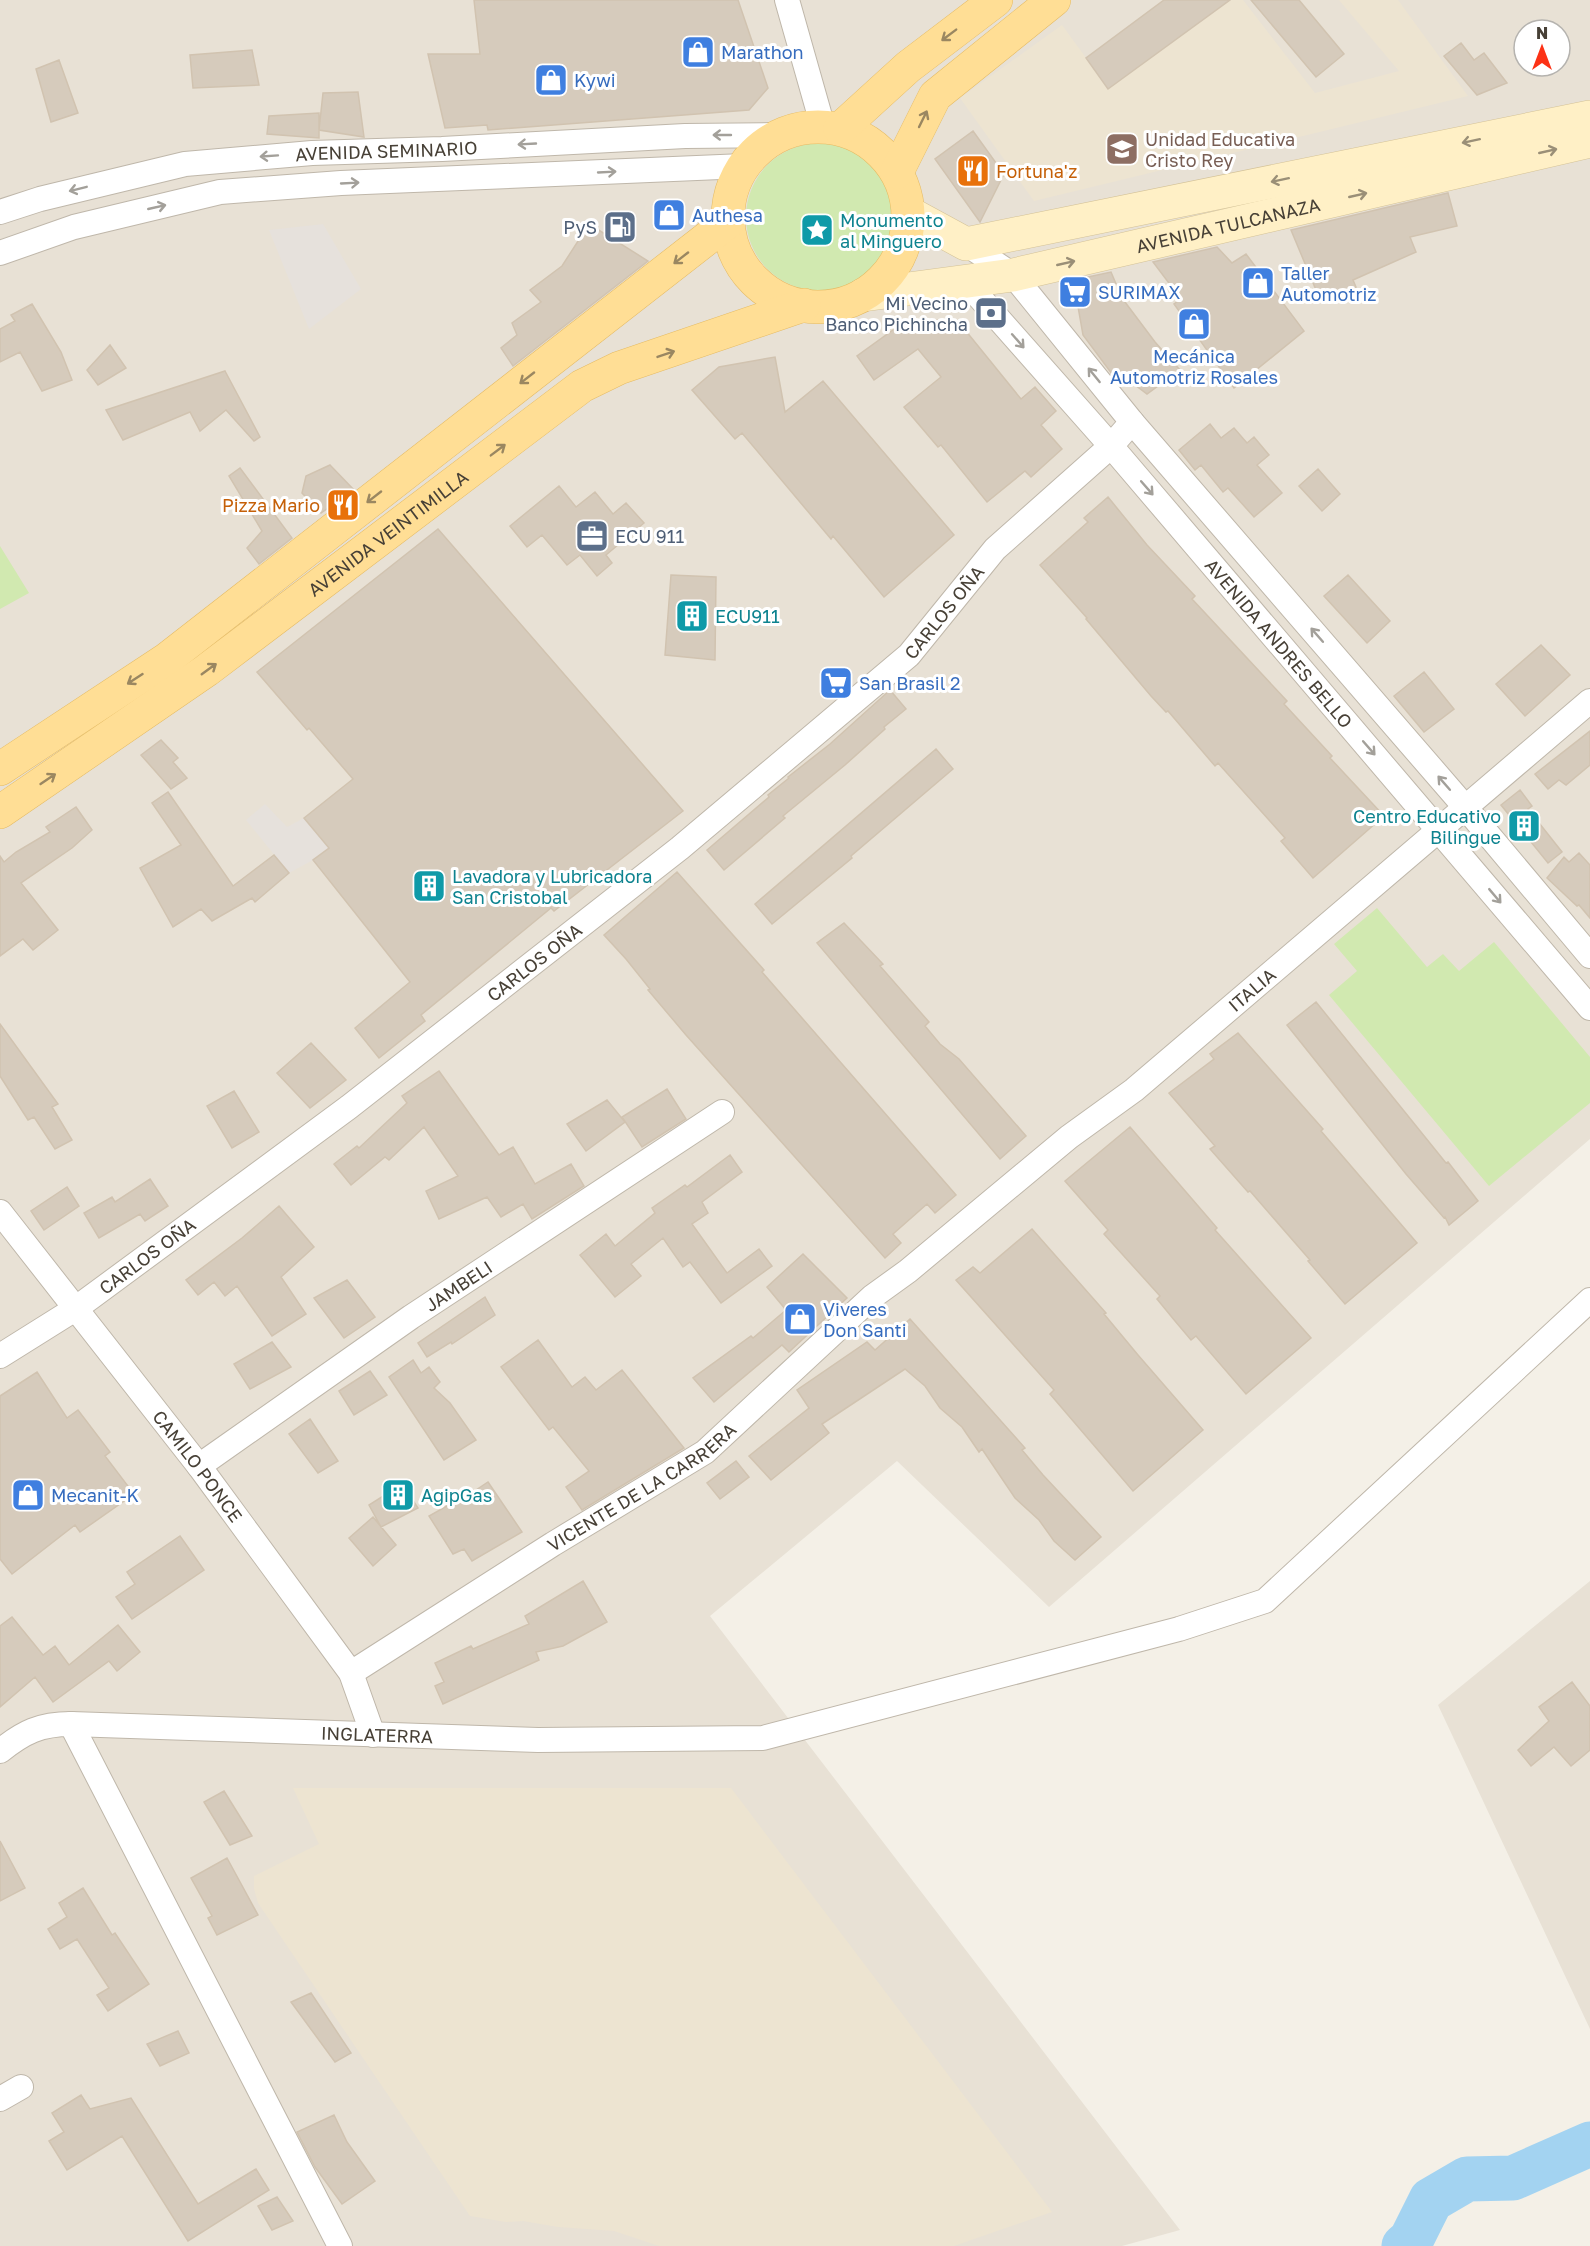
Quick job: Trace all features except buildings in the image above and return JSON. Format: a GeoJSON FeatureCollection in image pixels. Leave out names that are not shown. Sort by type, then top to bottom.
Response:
{"type":"FeatureCollection","features":[{"type":"Feature","properties":{"kind":"main road"},"geometry":{"type":"LineString","coordinates":[[831,128],[996,0]]}},
{"type":"Feature","properties":{"kind":"main road"},"geometry":{"type":"LineString","coordinates":[[897,172],[934,96],[1054,0]]}},
{"type":"Feature","properties":{"kind":"main road"},"geometry":{"type":"LineString","coordinates":[[801,128],[831,128],[862,138],[882,152],[897,172],[905,192],[909,213],[906,237],[898,260],[883,280],[863,295],[829,306],[804,305],[776,296],[752,278],[735,252],[728,222],[731,193],[744,166],[760,148],[780,135],[801,128]]}},
{"type":"Feature","properties":{"kind":"main road","name":"AVENIDA VEINTIMILLA"},"geometry":{"type":"LineString","coordinates":[[0,769],[167,659],[728,222]]}},
{"type":"Feature","properties":{"kind":"main road","name":"AVENIDA VEINTIMILLA"},"geometry":{"type":"LineString","coordinates":[[0,812],[207,670],[582,387],[619,368],[804,305]]}},
{"type":"Feature","properties":{"kind":"street"},"geometry":{"type":"LineString","coordinates":[[787,0],[831,128]]}},
{"type":"Feature","properties":{"kind":"street","name":"AVENIDA TULCANAZA"},"geometry":{"type":"LineString","coordinates":[[966,244],[1590,117]]}},
{"type":"Feature","properties":{"kind":"street","name":"AVENIDA SEMINARIO"},"geometry":{"type":"LineString","coordinates":[[0,212],[40,198],[185,164],[312,153],[442,149],[685,136],[780,135]]}},
{"type":"Feature","properties":{"kind":"street","name":"AVENIDA TULCANAZA"},"geometry":{"type":"LineString","coordinates":[[863,295],[1013,275],[1590,141]]}},
{"type":"Feature","properties":{"kind":"street","name":"AVENIDA SEMINARIO"},"geometry":{"type":"LineString","coordinates":[[0,253],[74,227],[220,192],[352,183],[744,166]]}},
{"type":"Feature","properties":{"kind":"street"},"geometry":{"type":"LineString","coordinates":[[909,213],[966,244]]}},
{"type":"Feature","properties":{"kind":"street","name":"AVENIDA ANDRES BELLO"},"geometry":{"type":"LineString","coordinates":[[966,244],[1013,275],[1132,422],[1465,807],[1590,956]]}},
{"type":"Feature","properties":{"kind":"street","name":"AVENIDA ANDRES BELLO"},"geometry":{"type":"LineString","coordinates":[[966,282],[1110,446],[1590,1008]]}},
{"type":"Feature","properties":{"kind":"street","name":"CARLOS OÑA"},"geometry":{"type":"LineString","coordinates":[[0,1356],[75,1309],[349,1107],[680,848],[909,655],[994,549],[1110,446],[1132,422]]}},
{"type":"Feature","properties":{"kind":"street","name":"ITALIA"},"geometry":{"type":"LineString","coordinates":[[908,1271],[1069,1137],[1134,1090],[1590,701]]}},
{"type":"Feature","properties":{"kind":"street"},"geometry":{"type":"LineString","coordinates":[[96,705],[115,734]]}},
{"type":"Feature","properties":{"kind":"street","name":"JAMBELI"},"geometry":{"type":"LineString","coordinates":[[200,1466],[411,1317],[722,1112]]}},
{"type":"Feature","properties":{"kind":"street","name":"CAMILO PONCE"},"geometry":{"type":"LineString","coordinates":[[0,1212],[200,1466],[351,1673],[373,1735]]}},
{"type":"Feature","properties":{"kind":"street","name":"VICENTE DE LA CARRERA"},"geometry":{"type":"LineString","coordinates":[[351,1673],[553,1544],[705,1452],[872,1297],[908,1271]]}},
{"type":"Feature","properties":{"kind":"street","name":"INGLATERRA"},"geometry":{"type":"LineString","coordinates":[[0,1751],[21,1734],[49,1724],[538,1740],[763,1738],[1179,1629],[1264,1601],[1590,1300]]}},
{"type":"Feature","properties":{"kind":"street"},"geometry":{"type":"LineString","coordinates":[[71,1724],[340,2246]]}},
{"type":"Feature","properties":{"kind":"street"},"geometry":{"type":"LineString","coordinates":[[0,2100],[21,2087]]}},
{"type":"Feature","properties":{"kind":"shaded area"},"geometry":{"type":"Polygon","coordinates":[[[0,0],[1590,0],[1590,1139],[1049,1607],[897,1461],[710,1616],[1180,2230],[1122,2246],[0,2246],[0,0]]]}},
{"type":"Feature","properties":{"kind":"shaded area","name":"Unidad Educativa Cristo Rey"},"geometry":{"type":"Polygon","coordinates":[[[1230,0],[1243,0],[1315,93],[1399,71],[1339,0],[1398,0],[1468,96],[1034,201],[960,98],[1062,25],[1108,88],[1230,0]]]}},
{"type":"Feature","properties":{"kind":"shaded area"},"geometry":{"type":"Polygon","coordinates":[[[323,224],[361,289],[309,329],[269,230],[323,224]]]}},
{"type":"Feature","properties":{"kind":"shaded area"},"geometry":{"type":"Polygon","coordinates":[[[265,804],[287,827],[304,818],[329,848],[289,873],[246,820],[265,804]]]}},
{"type":"Feature","properties":{"kind":"shaded area"},"geometry":{"type":"Polygon","coordinates":[[[1590,1581],[1590,2029],[1438,1705],[1590,1581]]]}},
{"type":"Feature","properties":{"kind":"shaded area"},"geometry":{"type":"Polygon","coordinates":[[[293,1788],[731,1788],[1052,2212],[954,2246],[659,2246],[614,2231],[558,2227],[523,2221],[506,2222],[470,2216],[258,1903],[254,1889],[254,1876],[319,1844],[293,1788]]]}},
{"type":"Feature","properties":{"kind":"green space"},"geometry":{"type":"Polygon","coordinates":[[[820,143],[848,149],[872,165],[888,189],[894,217],[888,245],[872,269],[848,285],[820,291],[792,285],[768,269],[752,245],[746,217],[752,189],[768,165],[792,149],[820,143]]]}},
{"type":"Feature","properties":{"kind":"green space"},"geometry":{"type":"Polygon","coordinates":[[[0,546],[29,593],[0,609],[0,546]]]}},
{"type":"Feature","properties":{"kind":"green space"},"geometry":{"type":"Polygon","coordinates":[[[1377,908],[1427,967],[1443,954],[1459,971],[1494,942],[1590,1057],[1590,1103],[1489,1186],[1329,995],[1357,971],[1334,944],[1377,908]]]}},
{"type":"Feature","properties":{"kind":"waterway"},"geometry":{"type":"LineString","coordinates":[[1404,2246],[1411,2240],[1431,2200],[1467,2179],[1513,2178],[1590,2144]]}},
{"type":"Feature","properties":{"kind":"place","name":"Marathon"},"geometry":{"type":"Point","coordinates":[698,52]}},
{"type":"Feature","properties":{"kind":"place","name":"Kywi"},"geometry":{"type":"Point","coordinates":[551,80]}},
{"type":"Feature","properties":{"kind":"place","name":"Unidad Educativa Cristo Rey"},"geometry":{"type":"Point","coordinates":[1122,149]}},
{"type":"Feature","properties":{"kind":"place","name":"Fortuna'z"},"geometry":{"type":"Point","coordinates":[973,171]}},
{"type":"Feature","properties":{"kind":"place","name":"Authesa"},"geometry":{"type":"Point","coordinates":[669,215]}},
{"type":"Feature","properties":{"kind":"place","name":"PyS"},"geometry":{"type":"Point","coordinates":[620,227]}},
{"type":"Feature","properties":{"kind":"place","name":"Monumento al Minguero"},"geometry":{"type":"Point","coordinates":[817,230]}},
{"type":"Feature","properties":{"kind":"place","name":"Taller Automotriz"},"geometry":{"type":"Point","coordinates":[1258,283]}},
{"type":"Feature","properties":{"kind":"place","name":"SURIMAX"},"geometry":{"type":"Point","coordinates":[1075,292]}},
{"type":"Feature","properties":{"kind":"place","name":"Mi Vecino Banco Pichincha"},"geometry":{"type":"Point","coordinates":[991,313]}},
{"type":"Feature","properties":{"kind":"place","name":"Mecánica Automotriz Rosales"},"geometry":{"type":"Point","coordinates":[1194,324]}},
{"type":"Feature","properties":{"kind":"place","name":"Pizza Mario"},"geometry":{"type":"Point","coordinates":[343,505]}},
{"type":"Feature","properties":{"kind":"place","name":"ECU 911"},"geometry":{"type":"Point","coordinates":[592,536]}},
{"type":"Feature","properties":{"kind":"place","name":"ECU911"},"geometry":{"type":"Point","coordinates":[692,616]}},
{"type":"Feature","properties":{"kind":"place","name":"San Brasil 2"},"geometry":{"type":"Point","coordinates":[836,683]}},
{"type":"Feature","properties":{"kind":"place","name":"Centro Educativo Bilingue"},"geometry":{"type":"Point","coordinates":[1524,826]}},
{"type":"Feature","properties":{"kind":"place","name":"Lavadora y Lubricadora San Cristobal"},"geometry":{"type":"Point","coordinates":[429,886]}},
{"type":"Feature","properties":{"kind":"place","name":"Viveres Don Santi"},"geometry":{"type":"Point","coordinates":[800,1319]}},
{"type":"Feature","properties":{"kind":"place","name":"Mecanit-K"},"geometry":{"type":"Point","coordinates":[28,1495]}},
{"type":"Feature","properties":{"kind":"place","name":"AgipGas"},"geometry":{"type":"Point","coordinates":[398,1495]}}]}
